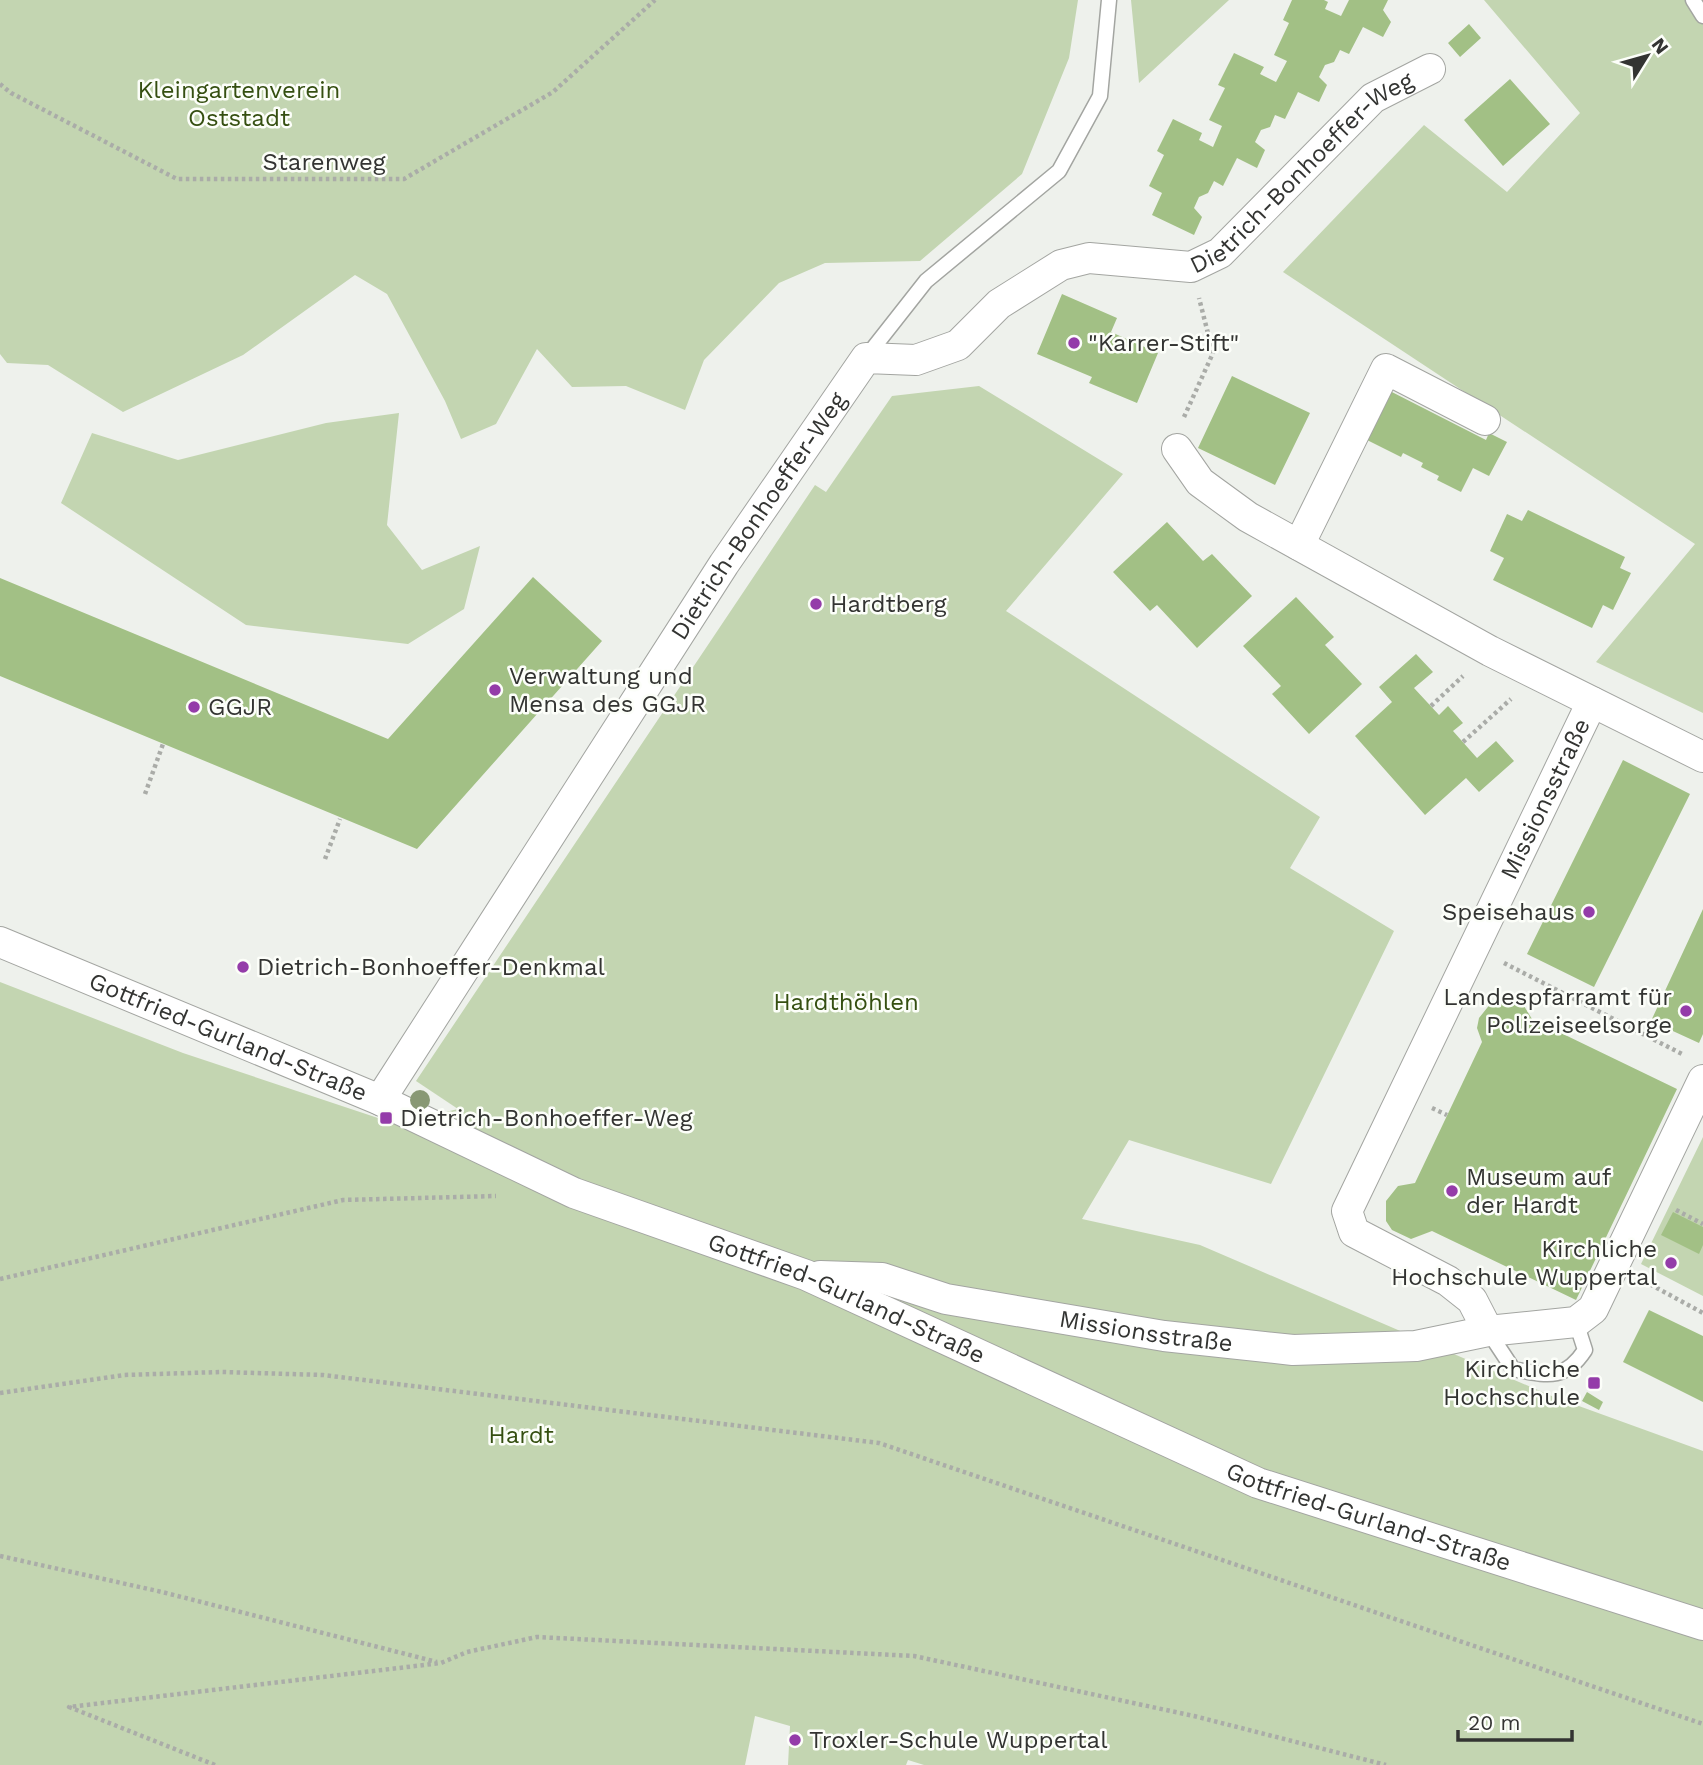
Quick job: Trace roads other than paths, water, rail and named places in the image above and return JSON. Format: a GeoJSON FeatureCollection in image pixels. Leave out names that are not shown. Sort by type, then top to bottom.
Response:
{"type":"FeatureCollection","features":[{"type":"Feature","properties":{"kind":"street","name":"Dietrich-Bonhoeffer-Weg"},"geometry":{"type":"LineString","coordinates":[[380,1100],[724,564],[866,358],[916,360],[958,345],[999,304],[1061,265],[1089,258],[1191,267],[1220,253],[1373,98],[1430,69]]}},
{"type":"Feature","properties":{"kind":"street"},"geometry":{"type":"LineString","coordinates":[[1299,545],[1386,369],[1485,420]]}},
{"type":"Feature","properties":{"kind":"street","name":"Missionsstraße"},"geometry":{"type":"LineString","coordinates":[[1177,449],[1200,482],[1248,517],[1490,651],[1703,757]]}},
{"type":"Feature","properties":{"kind":"street","name":"Missionsstraße"},"geometry":{"type":"LineString","coordinates":[[1488,1331],[1472,1300],[1448,1281],[1354,1232],[1347,1212],[1592,702]]}},
{"type":"Feature","properties":{"kind":"street","name":"Gottfried-Gurland-Straße"},"geometry":{"type":"LineString","coordinates":[[0,942],[380,1100],[574,1193],[806,1275],[1258,1483],[1703,1625]]}},
{"type":"Feature","properties":{"kind":"street"},"geometry":{"type":"LineString","coordinates":[[1576,1322],[1593,1309],[1615,1265],[1697,1069]]}},
{"type":"Feature","properties":{"kind":"street","name":"Missionsstraße"},"geometry":{"type":"LineString","coordinates":[[806,1275],[882,1278],[946,1299],[1164,1336],[1293,1350],[1416,1346],[1488,1331],[1576,1322]]}},
{"type":"Feature","properties":{"kind":"lane","name":"Dietrich-Bonhoeffer-Weg"},"geometry":{"type":"LineString","coordinates":[[866,358],[926,281],[1059,171],[1100,96],[1109,0]]}},
{"type":"Feature","properties":{"kind":"lane"},"geometry":{"type":"LineString","coordinates":[[1692,0],[1703,16]]}},
{"type":"Feature","properties":{"kind":"lane"},"geometry":{"type":"LineString","coordinates":[[1488,1331],[1513,1369],[1553,1376],[1576,1363],[1585,1350],[1576,1322]]}},
{"type":"Feature","properties":{"kind":"place","name":"\"Karrer-Stift\""},"geometry":{"type":"Point","coordinates":[1074,343]}},
{"type":"Feature","properties":{"kind":"place","name":"Hardtberg"},"geometry":{"type":"Point","coordinates":[816,604]}},
{"type":"Feature","properties":{"kind":"place","name":"Verwaltung und Mensa des GGJR"},"geometry":{"type":"Point","coordinates":[495,690]}},
{"type":"Feature","properties":{"kind":"place","name":"GGJR"},"geometry":{"type":"Point","coordinates":[194,707]}},
{"type":"Feature","properties":{"kind":"place","name":"Speisehaus"},"geometry":{"type":"Point","coordinates":[1589,912]}},
{"type":"Feature","properties":{"kind":"place","name":"Dietrich-Bonhoeffer-Denkmal"},"geometry":{"type":"Point","coordinates":[243,967]}},
{"type":"Feature","properties":{"kind":"place","name":"Landespfarramt für Polizeiseelsorge"},"geometry":{"type":"Point","coordinates":[1686,1011]}},
{"type":"Feature","properties":{"kind":"place","name":"Dietrich-Bonhoeffer-Weg"},"geometry":{"type":"Point","coordinates":[386,1118]}},
{"type":"Feature","properties":{"kind":"place","name":"Museum auf der Hardt"},"geometry":{"type":"Point","coordinates":[1452,1191]}},
{"type":"Feature","properties":{"kind":"place","name":"Kirchliche Hochschule Wuppertal"},"geometry":{"type":"Point","coordinates":[1671,1263]}},
{"type":"Feature","properties":{"kind":"place","name":"Kirchliche Hochschule"},"geometry":{"type":"Point","coordinates":[1594,1383]}},
{"type":"Feature","properties":{"kind":"place","name":"Troxler-Schule Wuppertal"},"geometry":{"type":"Point","coordinates":[795,1740]}},
{"type":"Feature","properties":{"kind":"park label","name":"Kleingartenverein Oststadt"},"geometry":{"type":"Point","coordinates":[239,104]}},
{"type":"Feature","properties":{"kind":"park label","name":"Hardthöhlen"},"geometry":{"type":"Point","coordinates":[846,1002]}},
{"type":"Feature","properties":{"kind":"park label","name":"Hardt"},"geometry":{"type":"Point","coordinates":[521,1435]}}]}
